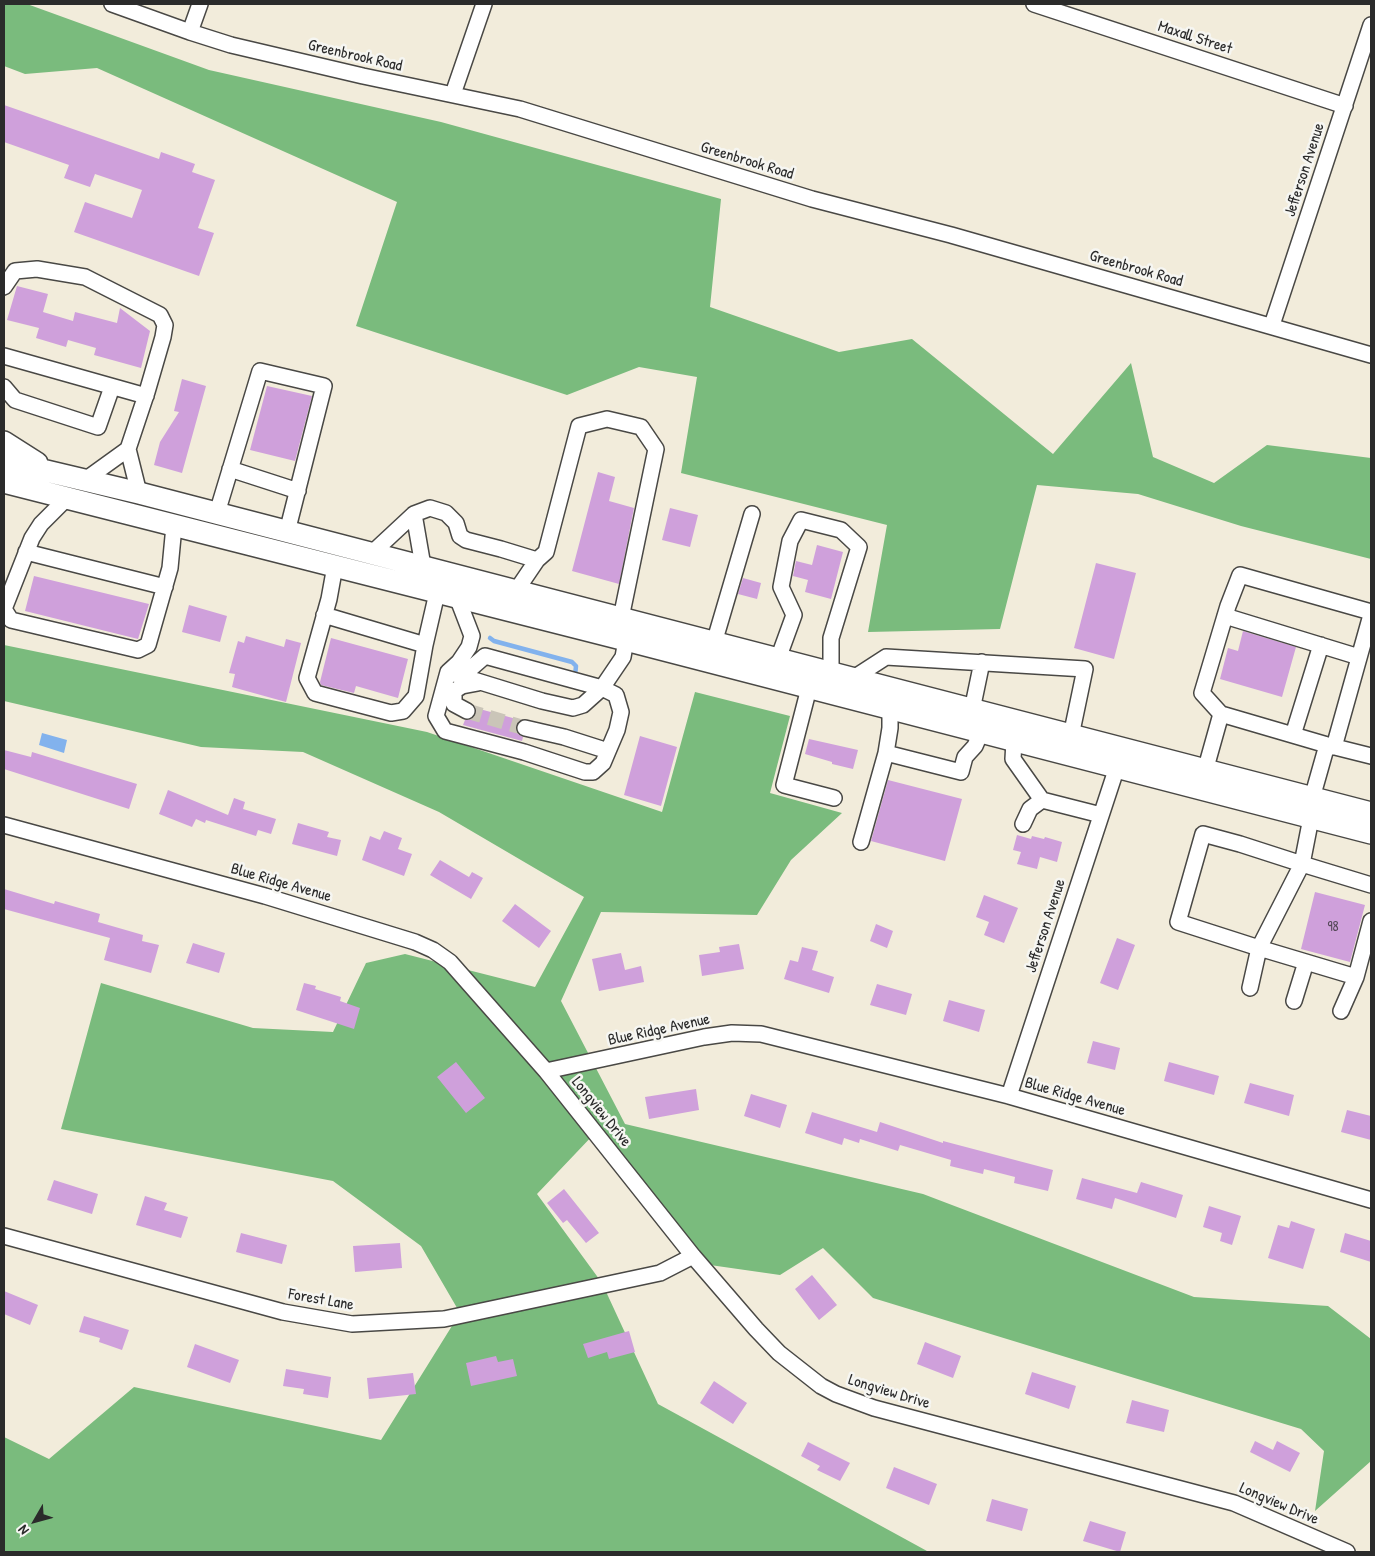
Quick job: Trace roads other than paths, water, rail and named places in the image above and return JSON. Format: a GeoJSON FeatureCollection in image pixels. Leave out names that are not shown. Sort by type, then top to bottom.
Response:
{"type":"FeatureCollection","features":[{"type":"Feature","properties":{"kind":"highway"},"geometry":{"type":"LineString","coordinates":[[4,442],[54,473]]}},
{"type":"Feature","properties":{"kind":"highway"},"geometry":{"type":"LineString","coordinates":[[4,462],[217,513],[1205,770],[1311,808],[1371,833]]}},
{"type":"Feature","properties":{"kind":"highway"},"geometry":{"type":"LineString","coordinates":[[5,484],[67,498],[626,640],[1117,767],[1311,808],[1371,813]]}},
{"type":"Feature","properties":{"kind":"street","name":"Greenbrook Road"},"geometry":{"type":"LineString","coordinates":[[112,4],[190,32],[240,47],[354,74],[520,109],[564,121],[812,199],[1371,354]]}},
{"type":"Feature","properties":{"kind":"street"},"geometry":{"type":"LineString","coordinates":[[190,32],[200,4]]}},
{"type":"Feature","properties":{"kind":"street"},"geometry":{"type":"LineString","coordinates":[[453,94],[484,4]]}},
{"type":"Feature","properties":{"kind":"street","name":"Maxall Street"},"geometry":{"type":"LineString","coordinates":[[1034,4],[1345,106]]}},
{"type":"Feature","properties":{"kind":"street","name":"Jefferson Avenue"},"geometry":{"type":"LineString","coordinates":[[1272,325],[1371,25]]}},
{"type":"Feature","properties":{"kind":"street"},"geometry":{"type":"LineString","coordinates":[[4,286],[16,271],[37,270],[85,277],[160,315],[165,325],[163,337],[128,449],[139,493]]}},
{"type":"Feature","properties":{"kind":"street"},"geometry":{"type":"LineString","coordinates":[[4,356],[146,396]]}},
{"type":"Feature","properties":{"kind":"street"},"geometry":{"type":"LineString","coordinates":[[217,513],[260,371],[324,386],[287,532]]}},
{"type":"Feature","properties":{"kind":"street"},"geometry":{"type":"LineString","coordinates":[[4,387],[15,400],[98,427],[112,387]]}},
{"type":"Feature","properties":{"kind":"street"},"geometry":{"type":"LineString","coordinates":[[516,591],[537,560],[546,552],[579,426],[607,419],[641,427],[656,449],[620,618]]}},
{"type":"Feature","properties":{"kind":"street"},"geometry":{"type":"LineString","coordinates":[[85,480],[128,449]]}},
{"type":"Feature","properties":{"kind":"street"},"geometry":{"type":"LineString","coordinates":[[230,469],[298,491]]}},
{"type":"Feature","properties":{"kind":"street"},"geometry":{"type":"LineString","coordinates":[[67,498],[41,524],[32,538],[4,609],[11,620],[138,650],[148,645],[170,568],[174,526]]}},
{"type":"Feature","properties":{"kind":"street"},"geometry":{"type":"LineString","coordinates":[[371,554],[414,514],[430,508],[446,513],[456,523],[460,536],[466,540],[537,560]]}},
{"type":"Feature","properties":{"kind":"street"},"geometry":{"type":"LineString","coordinates":[[414,514],[422,566]]}},
{"type":"Feature","properties":{"kind":"street"},"geometry":{"type":"LineString","coordinates":[[714,643],[752,514]]}},
{"type":"Feature","properties":{"kind":"street"},"geometry":{"type":"LineString","coordinates":[[778,659],[794,615],[781,587],[790,541],[802,520],[841,530],[859,547],[831,638],[831,673]]}},
{"type":"Feature","properties":{"kind":"street"},"geometry":{"type":"LineString","coordinates":[[26,552],[165,587]]}},
{"type":"Feature","properties":{"kind":"street"},"geometry":{"type":"LineString","coordinates":[[335,566],[307,678],[315,693],[391,713],[403,711],[416,696],[425,645],[447,595]]}},
{"type":"Feature","properties":{"kind":"street"},"geometry":{"type":"LineString","coordinates":[[1250,988],[1259,948],[1302,864],[1311,808],[1331,746],[1359,657],[1371,613],[1240,575],[1202,693],[1221,714],[1331,746],[1371,756]]}},
{"type":"Feature","properties":{"kind":"street"},"geometry":{"type":"LineString","coordinates":[[447,595],[472,636],[469,647],[459,662],[436,716],[445,730],[524,752],[585,772],[593,772],[602,763],[617,730],[621,712],[616,694],[602,688],[485,656],[455,675]]}},
{"type":"Feature","properties":{"kind":"street"},"geometry":{"type":"LineString","coordinates":[[1227,611],[1359,657]]}},
{"type":"Feature","properties":{"kind":"street"},"geometry":{"type":"LineString","coordinates":[[324,615],[425,645]]}},
{"type":"Feature","properties":{"kind":"street"},"geometry":{"type":"LineString","coordinates":[[455,675],[572,708],[583,705],[602,688],[624,657],[626,640]]}},
{"type":"Feature","properties":{"kind":"street"},"geometry":{"type":"LineString","coordinates":[[1293,735],[1321,645]]}},
{"type":"Feature","properties":{"kind":"street"},"geometry":{"type":"LineString","coordinates":[[852,679],[886,657],[1084,669],[1071,736]]}},
{"type":"Feature","properties":{"kind":"street"},"geometry":{"type":"LineString","coordinates":[[972,710],[982,662]]}},
{"type":"Feature","properties":{"kind":"street"},"geometry":{"type":"LineString","coordinates":[[467,711],[454,704],[454,691],[462,686],[478,683]]}},
{"type":"Feature","properties":{"kind":"street"},"geometry":{"type":"LineString","coordinates":[[809,688],[784,785],[834,798]]}},
{"type":"Feature","properties":{"kind":"street"},"geometry":{"type":"LineString","coordinates":[[862,842],[886,752],[890,728],[890,709]]}},
{"type":"Feature","properties":{"kind":"street"},"geometry":{"type":"LineString","coordinates":[[1205,770],[1221,714]]}},
{"type":"Feature","properties":{"kind":"street"},"geometry":{"type":"LineString","coordinates":[[525,728],[608,750]]}},
{"type":"Feature","properties":{"kind":"street"},"geometry":{"type":"LineString","coordinates":[[886,752],[961,772],[965,757],[975,746],[981,732]]}},
{"type":"Feature","properties":{"kind":"street"},"geometry":{"type":"LineString","coordinates":[[1014,741],[1013,759],[1042,800],[1101,815]]}},
{"type":"Feature","properties":{"kind":"street","name":"Jefferson Avenue"},"geometry":{"type":"LineString","coordinates":[[1008,1096],[1117,767]]}},
{"type":"Feature","properties":{"kind":"street"},"geometry":{"type":"LineString","coordinates":[[1023,824],[1030,809],[1042,800]]}},
{"type":"Feature","properties":{"kind":"street","name":"Blue Ridge Avenue"},"geometry":{"type":"LineString","coordinates":[[4,825],[266,896],[415,942],[433,950],[450,962],[546,1071],[704,1037],[732,1033],[761,1034],[1008,1096],[1371,1200]]}},
{"type":"Feature","properties":{"kind":"street"},"geometry":{"type":"LineString","coordinates":[[1356,977],[1178,922],[1204,834],[1371,886]]}},
{"type":"Feature","properties":{"kind":"street"},"geometry":{"type":"LineString","coordinates":[[1341,1011],[1356,977],[1371,922]]}},
{"type":"Feature","properties":{"kind":"street"},"geometry":{"type":"LineString","coordinates":[[1294,1001],[1306,962]]}},
{"type":"Feature","properties":{"kind":"street","name":"Longview Drive"},"geometry":{"type":"LineString","coordinates":[[546,1071],[694,1256],[756,1329],[779,1353],[821,1386],[836,1394],[874,1408],[1234,1503],[1347,1552]]}},
{"type":"Feature","properties":{"kind":"street","name":"Forest Lane"},"geometry":{"type":"LineString","coordinates":[[4,1236],[284,1312],[352,1324],[444,1319],[660,1272],[694,1256]]}},
{"type":"Feature","properties":{"kind":"water"},"geometry":{"type":"Polygon","coordinates":[[[42,733],[67,740],[64,753],[39,745],[42,733]]]}},
{"type":"Feature","properties":{"kind":"waterway"},"geometry":{"type":"LineString","coordinates":[[490,638],[494,641],[572,662],[576,666],[575,676]]}},
{"type":"Feature","properties":{"kind":"tunnel"},"geometry":{"type":"LineString","coordinates":[[467,711],[525,728]]}}]}
